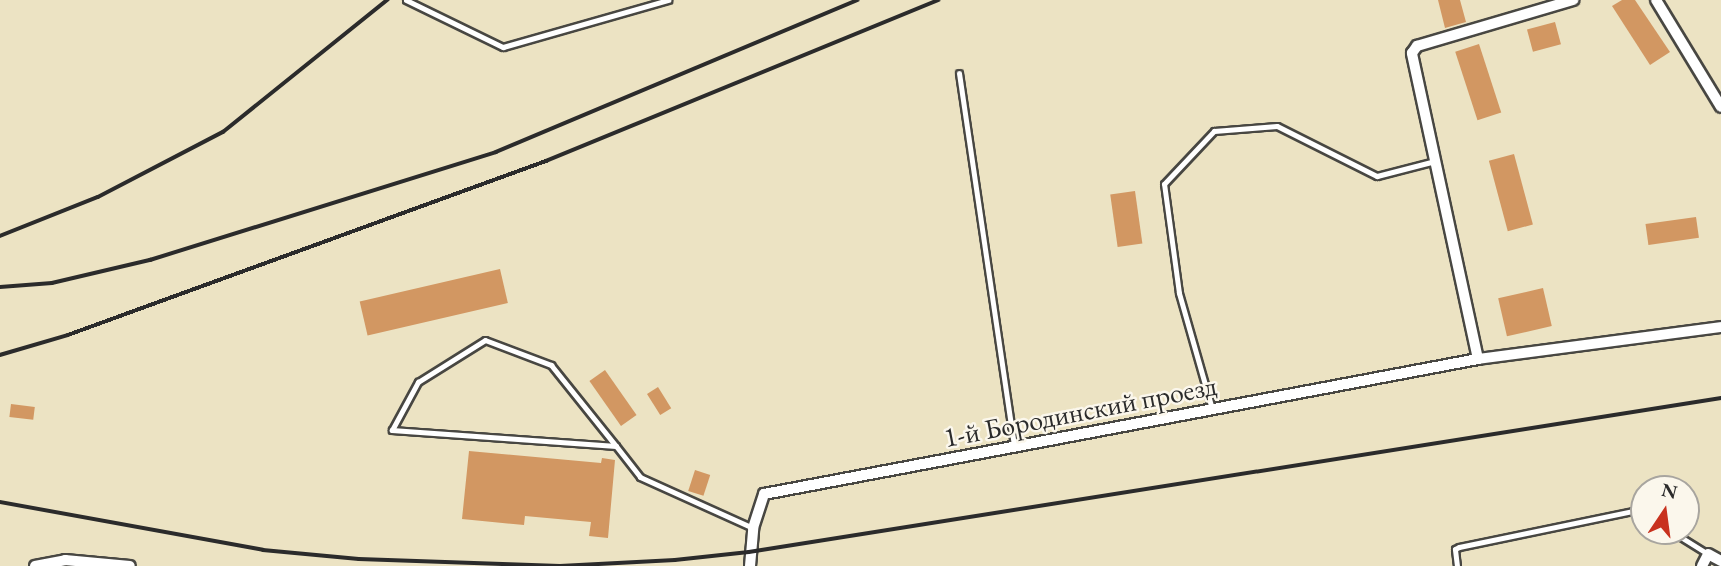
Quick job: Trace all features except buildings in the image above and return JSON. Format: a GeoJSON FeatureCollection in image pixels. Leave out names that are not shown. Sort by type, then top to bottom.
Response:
{"type":"FeatureCollection","features":[{"type":"Feature","properties":{"kind":"street"},"geometry":{"type":"LineString","coordinates":[[1478,359],[1412,52],[1417,46],[1573,0]]}},
{"type":"Feature","properties":{"kind":"street"},"geometry":{"type":"LineString","coordinates":[[1656,0],[1721,107]]}},
{"type":"Feature","properties":{"kind":"street","name":"1-й Бородинский проезд"},"geometry":{"type":"LineString","coordinates":[[750,566],[753,528],[764,494],[1478,359],[1721,327]]}},
{"type":"Feature","properties":{"kind":"street"},"geometry":{"type":"LineString","coordinates":[[1702,566],[1708,554],[1721,561]]}},
{"type":"Feature","properties":{"kind":"street"},"geometry":{"type":"LineString","coordinates":[[36,566],[65,560],[130,566]]}},
{"type":"Feature","properties":{"kind":"lane"},"geometry":{"type":"LineString","coordinates":[[406,0],[503,47],[668,0]]}},
{"type":"Feature","properties":{"kind":"lane"},"geometry":{"type":"LineString","coordinates":[[959,74],[1014,447]]}},
{"type":"Feature","properties":{"kind":"lane"},"geometry":{"type":"LineString","coordinates":[[1212,410],[1179,293],[1164,184],[1214,131],[1278,126],[1377,176],[1435,161]]}},
{"type":"Feature","properties":{"kind":"lane"},"geometry":{"type":"LineString","coordinates":[[616,446],[393,430],[418,382],[485,340],[551,365],[616,446],[640,477],[753,528]]}},
{"type":"Feature","properties":{"kind":"lane"},"geometry":{"type":"LineString","coordinates":[[1457,566],[1455,549],[1459,547],[1630,512]]}},
{"type":"Feature","properties":{"kind":"lane"},"geometry":{"type":"LineString","coordinates":[[1694,545],[1708,554]]}},
{"type":"Feature","properties":{"kind":"railway"},"geometry":{"type":"LineString","coordinates":[[0,236],[98,197],[223,132],[387,0]]}},
{"type":"Feature","properties":{"kind":"railway"},"geometry":{"type":"LineString","coordinates":[[0,287],[52,283],[150,260],[496,152],[857,0]]}},
{"type":"Feature","properties":{"kind":"railway"},"geometry":{"type":"LineString","coordinates":[[0,355],[68,335],[546,161],[938,0]]}},
{"type":"Feature","properties":{"kind":"railway"},"geometry":{"type":"LineString","coordinates":[[0,502],[263,550],[359,559],[560,566],[675,560],[749,552],[1721,398]]}}]}
